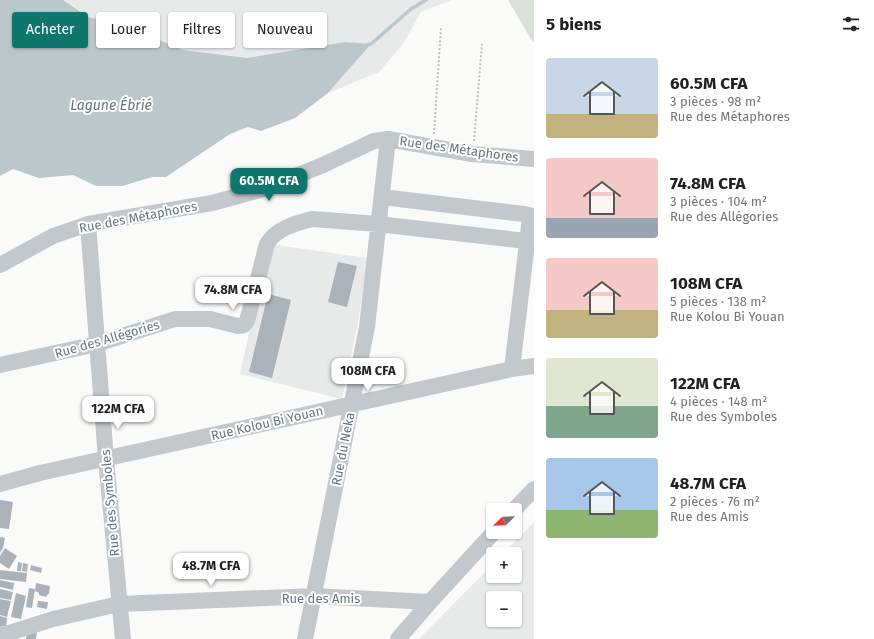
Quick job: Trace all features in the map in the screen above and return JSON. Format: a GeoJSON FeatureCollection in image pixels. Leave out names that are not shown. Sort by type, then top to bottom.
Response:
{"type":"FeatureCollection","features":[{"type":"Feature","properties":{"kind":"street","name":"Rue des Métaphores"},"geometry":{"type":"LineString","coordinates":[[0,265],[53,236],[88,224],[212,202],[264,190],[374,141],[388,139],[472,154],[534,159]]}},
{"type":"Feature","properties":{"kind":"street","name":"Rue du Neka"},"geometry":{"type":"LineString","coordinates":[[305,639],[367,327],[388,139]]}},
{"type":"Feature","properties":{"kind":"street"},"geometry":{"type":"LineString","coordinates":[[382,197],[529,215],[530,218],[526,240],[512,369]]}},
{"type":"Feature","properties":{"kind":"street","name":"Rue des Allégories"},"geometry":{"type":"LineString","coordinates":[[0,365],[97,344],[175,319],[210,319],[238,326],[244,325],[247,321],[267,244],[270,238],[276,233],[312,219],[378,224]]}},
{"type":"Feature","properties":{"kind":"street","name":"Rue des Symboles"},"geometry":{"type":"LineString","coordinates":[[88,224],[106,460],[123,639]]}},
{"type":"Feature","properties":{"kind":"street"},"geometry":{"type":"LineString","coordinates":[[378,224],[526,240]]}},
{"type":"Feature","properties":{"kind":"street","name":"Rue Kolou Bi Youan"},"geometry":{"type":"LineString","coordinates":[[0,484],[40,473],[106,460],[351,404],[512,369],[534,366]]}},
{"type":"Feature","properties":{"kind":"street"},"geometry":{"type":"LineString","coordinates":[[521,503],[534,489]]}},
{"type":"Feature","properties":{"kind":"street"},"geometry":{"type":"LineString","coordinates":[[398,639],[488,539]]}},
{"type":"Feature","properties":{"kind":"street","name":"Rue des Amis"},"geometry":{"type":"LineString","coordinates":[[0,636],[53,619],[119,604],[314,596],[430,602]]}},
{"type":"Feature","properties":{"kind":"path"},"geometry":{"type":"LineString","coordinates":[[433,147],[441,27]]}},
{"type":"Feature","properties":{"kind":"path"},"geometry":{"type":"LineString","coordinates":[[472,154],[482,44]]}},
{"type":"Feature","properties":{"kind":"shaded area"},"geometry":{"type":"Polygon","coordinates":[[[63,0],[452,0],[421,12],[403,44],[379,72],[328,93],[370,45],[345,42],[327,45],[327,12],[243,12],[243,48],[308,48],[247,58],[183,50],[178,48],[235,48],[235,12],[168,12],[168,44],[160,40],[160,12],[96,12],[96,19],[88,17],[88,12],[81,12],[63,0]]]}},
{"type":"Feature","properties":{"kind":"shaded area"},"geometry":{"type":"Polygon","coordinates":[[[508,0],[534,0],[534,42],[531,39],[508,0]]]}},
{"type":"Feature","properties":{"kind":"shaded area"},"geometry":{"type":"Polygon","coordinates":[[[269,244],[368,258],[357,328],[342,399],[240,374],[269,244]]]}},
{"type":"Feature","properties":{"kind":"shaded area"},"geometry":{"type":"Polygon","coordinates":[[[534,522],[534,639],[419,639],[486,571],[486,583],[522,583],[522,547],[510,547],[518,539],[522,539],[522,534],[534,522]]]}},
{"type":"Feature","properties":{"kind":"water","name":"Lagune Ébrié"},"geometry":{"type":"Polygon","coordinates":[[[0,0],[63,0],[81,12],[12,12],[12,48],[88,48],[88,17],[96,19],[96,48],[160,48],[160,40],[168,44],[168,48],[178,48],[183,50],[247,58],[308,48],[327,48],[327,45],[345,42],[371,44],[328,93],[295,118],[261,131],[248,127],[230,134],[166,177],[152,177],[122,186],[96,186],[73,175],[39,178],[13,169],[0,176],[0,0]]]}},
{"type":"Feature","properties":{"kind":"building"},"geometry":{"type":"Polygon","coordinates":[[[338,262],[357,266],[347,307],[328,302],[338,262]]]}},
{"type":"Feature","properties":{"kind":"building"},"geometry":{"type":"Polygon","coordinates":[[[268,294],[291,300],[272,378],[249,372],[268,294]]]}},
{"type":"Feature","properties":{"kind":"building"},"geometry":{"type":"Polygon","coordinates":[[[0,500],[13,502],[9,529],[0,528],[0,500]]]}},
{"type":"Feature","properties":{"kind":"building"},"geometry":{"type":"Polygon","coordinates":[[[0,537],[5,538],[3,548],[0,553],[0,537]]]}},
{"type":"Feature","properties":{"kind":"building"},"geometry":{"type":"Polygon","coordinates":[[[5,548],[17,556],[9,569],[0,563],[0,556],[5,548]]]}},
{"type":"Feature","properties":{"kind":"building"},"geometry":{"type":"Polygon","coordinates":[[[18,562],[22,563],[21,571],[17,571],[18,562]]]}},
{"type":"Feature","properties":{"kind":"building"},"geometry":{"type":"Polygon","coordinates":[[[23,563],[28,564],[27,572],[22,571],[23,563]]]}},
{"type":"Feature","properties":{"kind":"building"},"geometry":{"type":"Polygon","coordinates":[[[31,565],[42,568],[41,573],[30,570],[31,565]]]}},
{"type":"Feature","properties":{"kind":"building"},"geometry":{"type":"Polygon","coordinates":[[[0,570],[27,573],[26,582],[0,579],[0,570]]]}},
{"type":"Feature","properties":{"kind":"building"},"geometry":{"type":"Polygon","coordinates":[[[0,580],[14,583],[13,590],[0,587],[0,580]]]}},
{"type":"Feature","properties":{"kind":"building"},"geometry":{"type":"Polygon","coordinates":[[[36,583],[50,586],[49,594],[46,597],[39,595],[39,593],[35,591],[36,583]]]}},
{"type":"Feature","properties":{"kind":"building"},"geometry":{"type":"Polygon","coordinates":[[[29,588],[35,589],[32,608],[26,607],[29,588]]]}},
{"type":"Feature","properties":{"kind":"building"},"geometry":{"type":"Polygon","coordinates":[[[0,589],[13,592],[11,600],[0,598],[0,589]]]}},
{"type":"Feature","properties":{"kind":"building"},"geometry":{"type":"Polygon","coordinates":[[[16,593],[26,596],[21,619],[11,617],[16,593]]]}},
{"type":"Feature","properties":{"kind":"building"},"geometry":{"type":"Polygon","coordinates":[[[0,599],[11,601],[7,617],[0,615],[0,599]]]}},
{"type":"Feature","properties":{"kind":"building"},"geometry":{"type":"Polygon","coordinates":[[[38,601],[48,602],[47,609],[37,607],[38,601]]]}},
{"type":"Feature","properties":{"kind":"building"},"geometry":{"type":"Polygon","coordinates":[[[0,616],[7,618],[6,627],[2,626],[0,628],[0,616]]]}},
{"type":"Feature","properties":{"kind":"building"},"geometry":{"type":"Polygon","coordinates":[[[27,631],[37,631],[36,639],[26,639],[27,631]]]}},
{"type":"Feature","properties":{"kind":"waterway"},"geometry":{"type":"LineString","coordinates":[[367,45],[371,44],[411,9],[426,0]]}}]}
